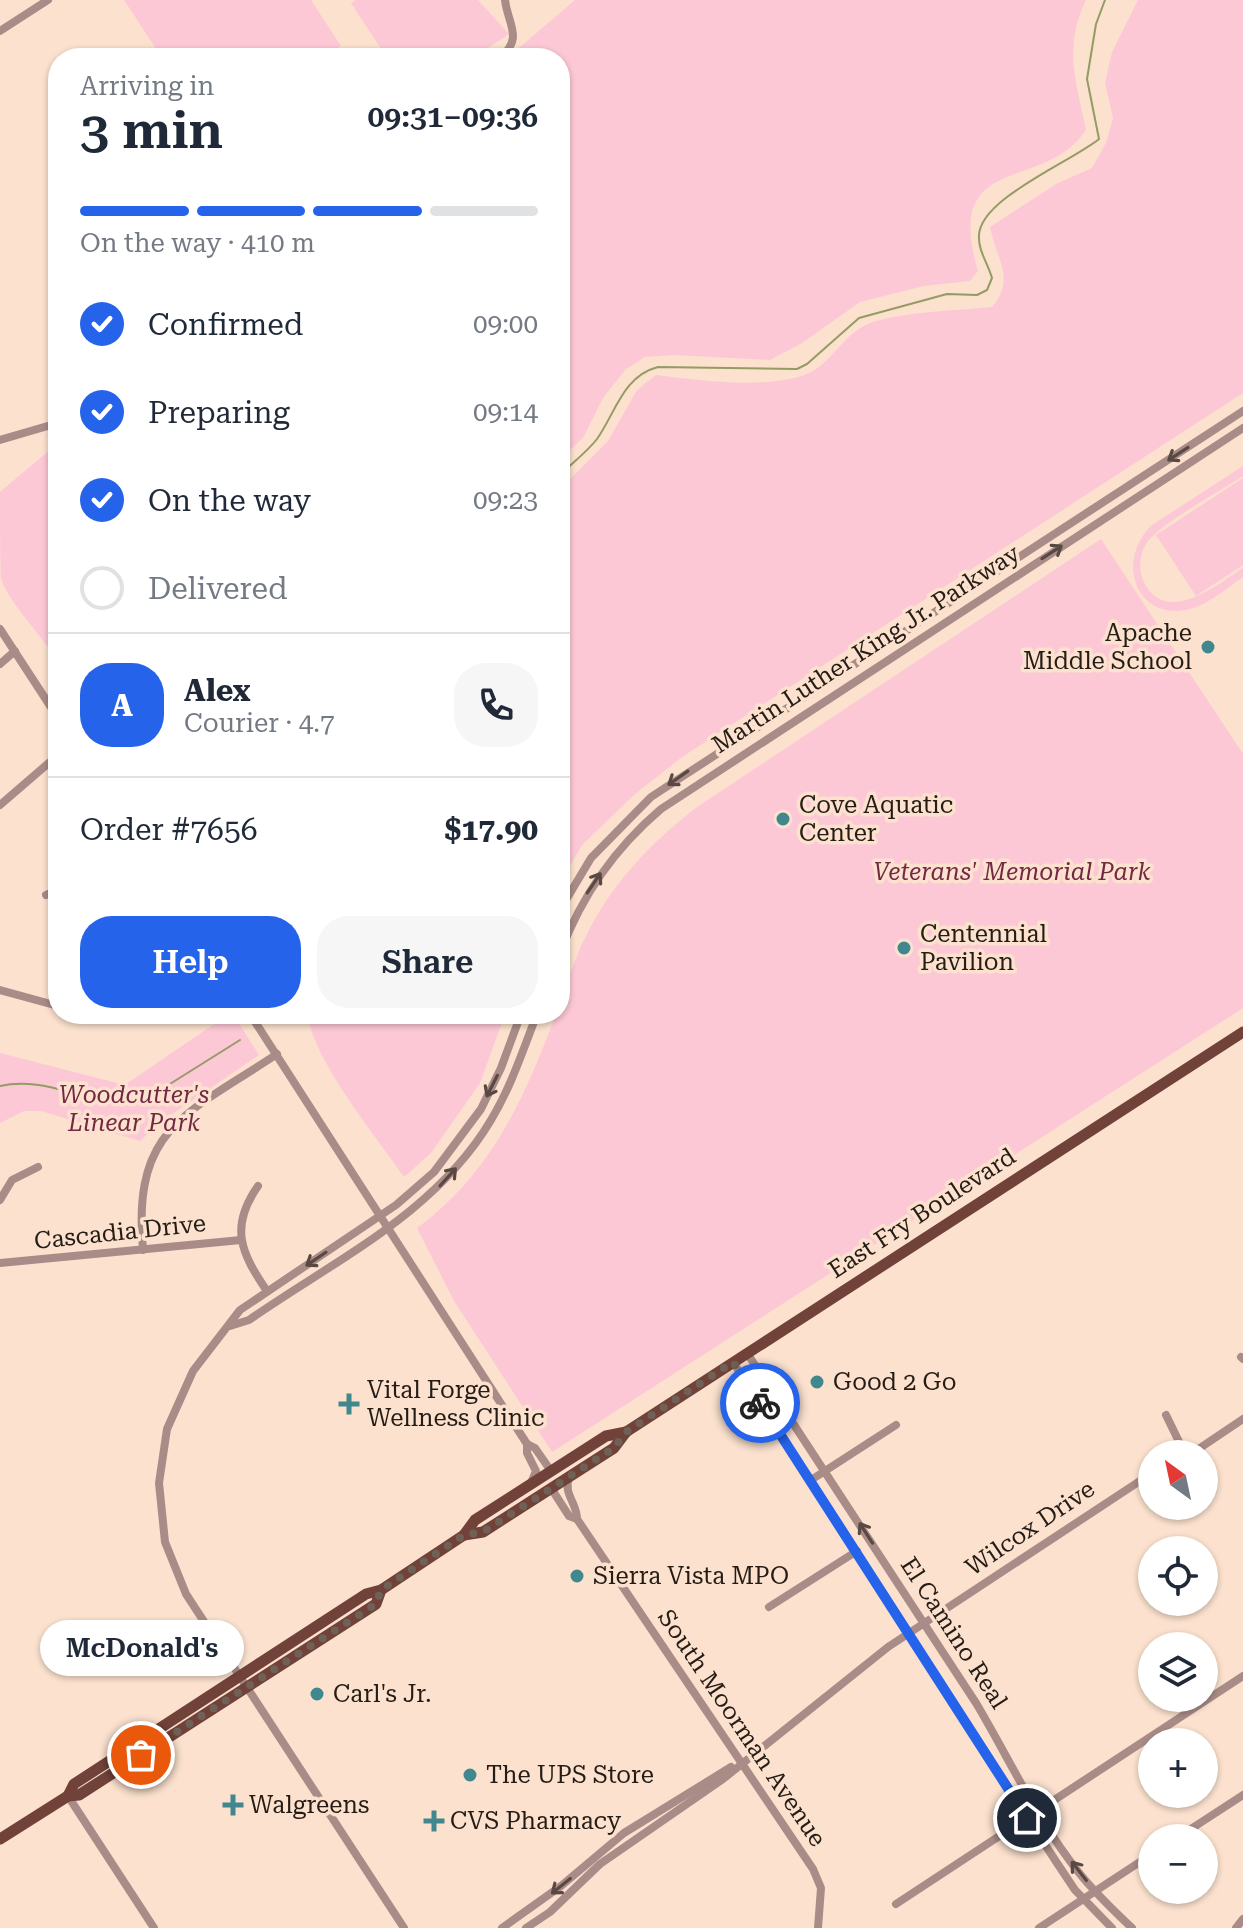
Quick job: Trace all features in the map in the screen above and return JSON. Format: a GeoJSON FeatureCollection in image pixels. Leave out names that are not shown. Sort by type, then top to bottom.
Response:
{"type":"FeatureCollection","features":[{"type":"Feature","properties":{"kind":"main road","name":"East Fry Boulevard"},"geometry":{"type":"LineString","coordinates":[[464,1535],[483,1532],[614,1448],[626,1432],[1243,1032]]}},
{"type":"Feature","properties":{"kind":"main road","name":"East Fry Boulevard"},"geometry":{"type":"LineString","coordinates":[[0,1839],[68,1796],[79,1795],[242,1682],[376,1604],[381,1590],[464,1535],[475,1520],[606,1436],[626,1432]]}},
{"type":"Feature","properties":{"kind":"street"},"geometry":{"type":"LineString","coordinates":[[0,31],[48,0]]}},
{"type":"Feature","properties":{"kind":"street"},"geometry":{"type":"LineString","coordinates":[[505,0],[515,32],[514,43],[509,48]]}},
{"type":"Feature","properties":{"kind":"street","name":"Martin Luther King Jr. Parkway"},"geometry":{"type":"LineString","coordinates":[[570,893],[591,858],[651,797],[1243,411]]}},
{"type":"Feature","properties":{"kind":"street"},"geometry":{"type":"LineString","coordinates":[[0,440],[48,426]]}},
{"type":"Feature","properties":{"kind":"street","name":"Martin Luther King Jr. Parkway"},"geometry":{"type":"LineString","coordinates":[[570,931],[588,892],[611,857],[661,809],[1243,428]]}},
{"type":"Feature","properties":{"kind":"street"},"geometry":{"type":"LineString","coordinates":[[0,629],[48,702]]}},
{"type":"Feature","properties":{"kind":"street"},"geometry":{"type":"LineString","coordinates":[[0,664],[15,651]]}},
{"type":"Feature","properties":{"kind":"street"},"geometry":{"type":"LineString","coordinates":[[0,805],[48,764]]}},
{"type":"Feature","properties":{"kind":"street"},"geometry":{"type":"LineString","coordinates":[[0,990],[48,1003]]}},
{"type":"Feature","properties":{"kind":"street"},"geometry":{"type":"LineString","coordinates":[[257,1024],[527,1444],[535,1448],[551,1471]]}},
{"type":"Feature","properties":{"kind":"street"},"geometry":{"type":"LineString","coordinates":[[230,1326],[249,1320],[384,1221],[434,1172],[464,1135],[501,1068],[517,1024]]}},
{"type":"Feature","properties":{"kind":"street"},"geometry":{"type":"LineString","coordinates":[[404,1928],[242,1682],[173,1566],[165,1542],[159,1483],[167,1429],[180,1396],[193,1371],[240,1310],[436,1190],[483,1132],[507,1089],[533,1024]]}},
{"type":"Feature","properties":{"kind":"street"},"geometry":{"type":"LineString","coordinates":[[143,1250],[140,1192],[151,1157],[162,1139],[192,1111],[277,1054]]}},
{"type":"Feature","properties":{"kind":"street"},"geometry":{"type":"LineString","coordinates":[[0,1200],[12,1180],[38,1167]]}},
{"type":"Feature","properties":{"kind":"street"},"geometry":{"type":"LineString","coordinates":[[258,1186],[245,1205],[241,1240],[254,1272],[267,1291]]}},
{"type":"Feature","properties":{"kind":"street","name":"Cascadia Drive"},"geometry":{"type":"LineString","coordinates":[[2,1264],[241,1240]]}},
{"type":"Feature","properties":{"kind":"street","name":"El Camino Real"},"geometry":{"type":"LineString","coordinates":[[747,1353],[976,1703],[1038,1812],[1095,1891],[1132,1928]]}},
{"type":"Feature","properties":{"kind":"street","name":"El Camino Real"},"geometry":{"type":"LineString","coordinates":[[733,1362],[1027,1818],[1084,1899],[1112,1928]]}},
{"type":"Feature","properties":{"kind":"street"},"geometry":{"type":"LineString","coordinates":[[1166,1415],[1180,1440]]}},
{"type":"Feature","properties":{"kind":"street"},"geometry":{"type":"LineString","coordinates":[[1210,1440],[1243,1419]]}},
{"type":"Feature","properties":{"kind":"street"},"geometry":{"type":"LineString","coordinates":[[811,1480],[896,1425]]}},
{"type":"Feature","properties":{"kind":"street"},"geometry":{"type":"LineString","coordinates":[[527,1444],[527,1453],[536,1471],[530,1485]]}},
{"type":"Feature","properties":{"kind":"street","name":"South Moorman Avenue"},"geometry":{"type":"LineString","coordinates":[[569,1477],[567,1496],[577,1511],[577,1519],[817,1876],[821,1888],[818,1928]]}},
{"type":"Feature","properties":{"kind":"street","name":"Wilcox Drive"},"geometry":{"type":"LineString","coordinates":[[526,1928],[550,1912],[600,1864],[723,1779],[739,1763],[909,1632],[1138,1482]]}},
{"type":"Feature","properties":{"kind":"street","name":"South Moorman Avenue"},"geometry":{"type":"LineString","coordinates":[[551,1488],[569,1516],[577,1519]]}},
{"type":"Feature","properties":{"kind":"street"},"geometry":{"type":"LineString","coordinates":[[769,1607],[857,1551]]}},
{"type":"Feature","properties":{"kind":"street"},"geometry":{"type":"LineString","coordinates":[[896,1904],[1243,1676]]}},
{"type":"Feature","properties":{"kind":"street","name":"Wilcox Drive"},"geometry":{"type":"LineString","coordinates":[[502,1928],[561,1886],[624,1833],[712,1776],[739,1763]]}},
{"type":"Feature","properties":{"kind":"street"},"geometry":{"type":"LineString","coordinates":[[1198,1824],[1243,1795]]}},
{"type":"Feature","properties":{"kind":"street"},"geometry":{"type":"LineString","coordinates":[[68,1796],[154,1928]]}},
{"type":"Feature","properties":{"kind":"street"},"geometry":{"type":"LineString","coordinates":[[1039,1928],[1138,1863]]}},
{"type":"Feature","properties":{"kind":"street"},"geometry":{"type":"LineString","coordinates":[[1236,1928],[1243,1919]]}},
{"type":"Feature","properties":{"kind":"green space"},"geometry":{"type":"Polygon","coordinates":[[[124,0],[311,0],[341,46],[338,48],[155,48],[124,0]]]}},
{"type":"Feature","properties":{"kind":"green space"},"geometry":{"type":"Polygon","coordinates":[[[356,0],[478,0],[509,34],[488,48],[380,48],[351,3],[356,0]]]}},
{"type":"Feature","properties":{"kind":"green space"},"geometry":{"type":"Polygon","coordinates":[[[575,0],[1086,0],[1079,17],[1073,49],[1086,130],[1068,149],[985,190],[974,207],[971,233],[978,271],[970,281],[924,286],[860,302],[802,343],[770,360],[675,355],[645,357],[626,369],[603,398],[583,438],[570,450],[570,48],[519,48],[575,0]]]}},
{"type":"Feature","properties":{"kind":"green space"},"geometry":{"type":"Polygon","coordinates":[[[1138,0],[1243,0],[1243,393],[682,757],[634,795],[582,845],[570,866],[570,479],[608,441],[637,390],[656,375],[740,383],[785,380],[819,367],[851,335],[876,321],[919,313],[992,307],[999,297],[1004,278],[990,227],[1056,184],[1092,168],[1106,143],[1113,118],[1105,83],[1112,52],[1138,0]]]}},
{"type":"Feature","properties":{"kind":"green space"},"geometry":{"type":"Polygon","coordinates":[[[48,451],[48,647],[18,608],[1,579],[0,492],[48,451]]]}},
{"type":"Feature","properties":{"kind":"green space"},"geometry":{"type":"Polygon","coordinates":[[[1243,466],[1243,476],[1153,536],[1144,548],[1140,566],[1143,580],[1152,594],[1164,601],[1177,602],[1191,598],[1243,568],[1243,577],[1197,607],[1172,611],[1156,607],[1137,586],[1133,571],[1134,555],[1141,540],[1152,525],[1243,466]]]}},
{"type":"Feature","properties":{"kind":"green space"},"geometry":{"type":"Polygon","coordinates":[[[1243,478],[1243,565],[1196,596],[1156,535],[1243,478]]]}},
{"type":"Feature","properties":{"kind":"green space","name":"Veterans' Memorial Park"},"geometry":{"type":"Polygon","coordinates":[[[1101,539],[1243,754],[1243,1008],[552,1452],[454,1301],[417,1228],[466,1183],[503,1132],[532,1075],[552,1024],[570,1024],[570,974],[583,942],[608,898],[640,859],[697,807],[1101,539]]]}},
{"type":"Feature","properties":{"kind":"green space","name":"Woodcutter's Linear Park"},"geometry":{"type":"Polygon","coordinates":[[[214,1024],[239,1024],[259,1055],[165,1119],[140,1141],[41,1111],[24,1111],[0,1123],[0,1053],[117,1083],[129,1082],[214,1024]]]}},
{"type":"Feature","properties":{"kind":"green space"},"geometry":{"type":"Polygon","coordinates":[[[310,1024],[501,1024],[480,1083],[431,1153],[404,1177],[349,1100],[310,1024]]]}},
{"type":"Feature","properties":{"kind":"waterway"},"geometry":{"type":"LineString","coordinates":[[570,466],[593,444],[628,387],[646,372],[658,367],[797,369],[807,364],[859,318],[947,294],[977,295],[987,290],[992,278],[979,241],[983,222],[994,208],[1028,182],[1099,139],[1087,79],[1096,24],[1105,0]]}},
{"type":"Feature","properties":{"kind":"waterway"},"geometry":{"type":"LineString","coordinates":[[0,1086],[37,1085],[110,1101],[146,1099],[240,1040]]}},
{"type":"Feature","properties":{"kind":"way so far"},"geometry":{"type":"LineString","coordinates":[[141,1755],[376,1604],[381,1590],[464,1535],[483,1532],[614,1448],[626,1432],[733,1362],[760,1403]]}},
{"type":"Feature","properties":{"kind":"place","name":"Apache Middle School"},"geometry":{"type":"Point","coordinates":[1208,647]}},
{"type":"Feature","properties":{"kind":"place","name":"Cove Aquatic Center"},"geometry":{"type":"Point","coordinates":[783,819]}},
{"type":"Feature","properties":{"kind":"place","name":"Centennial Pavilion"},"geometry":{"type":"Point","coordinates":[904,948]}},
{"type":"Feature","properties":{"kind":"place","name":"Good 2 Go"},"geometry":{"type":"Point","coordinates":[817,1382]}},
{"type":"Feature","properties":{"kind":"place","name":"Vital Forge Wellness Clinic"},"geometry":{"type":"Point","coordinates":[349,1404]}},
{"type":"Feature","properties":{"kind":"place","name":"Sierra Vista MPO"},"geometry":{"type":"Point","coordinates":[577,1576]}},
{"type":"Feature","properties":{"kind":"place","name":"Carl's Jr."},"geometry":{"type":"Point","coordinates":[317,1694]}},
{"type":"Feature","properties":{"kind":"place","name":"McDonald's"},"geometry":{"type":"Point","coordinates":[141,1755]}},
{"type":"Feature","properties":{"kind":"place","name":"The UPS Store"},"geometry":{"type":"Point","coordinates":[470,1775]}},
{"type":"Feature","properties":{"kind":"place","name":"Walgreens"},"geometry":{"type":"Point","coordinates":[233,1805]}},
{"type":"Feature","properties":{"kind":"place","name":"CVS Pharmacy"},"geometry":{"type":"Point","coordinates":[434,1821]}},
{"type":"Feature","properties":{"kind":"route"},"geometry":{"type":"LineString","coordinates":[[760,1403],[957,1704],[1027,1818]]}}]}
